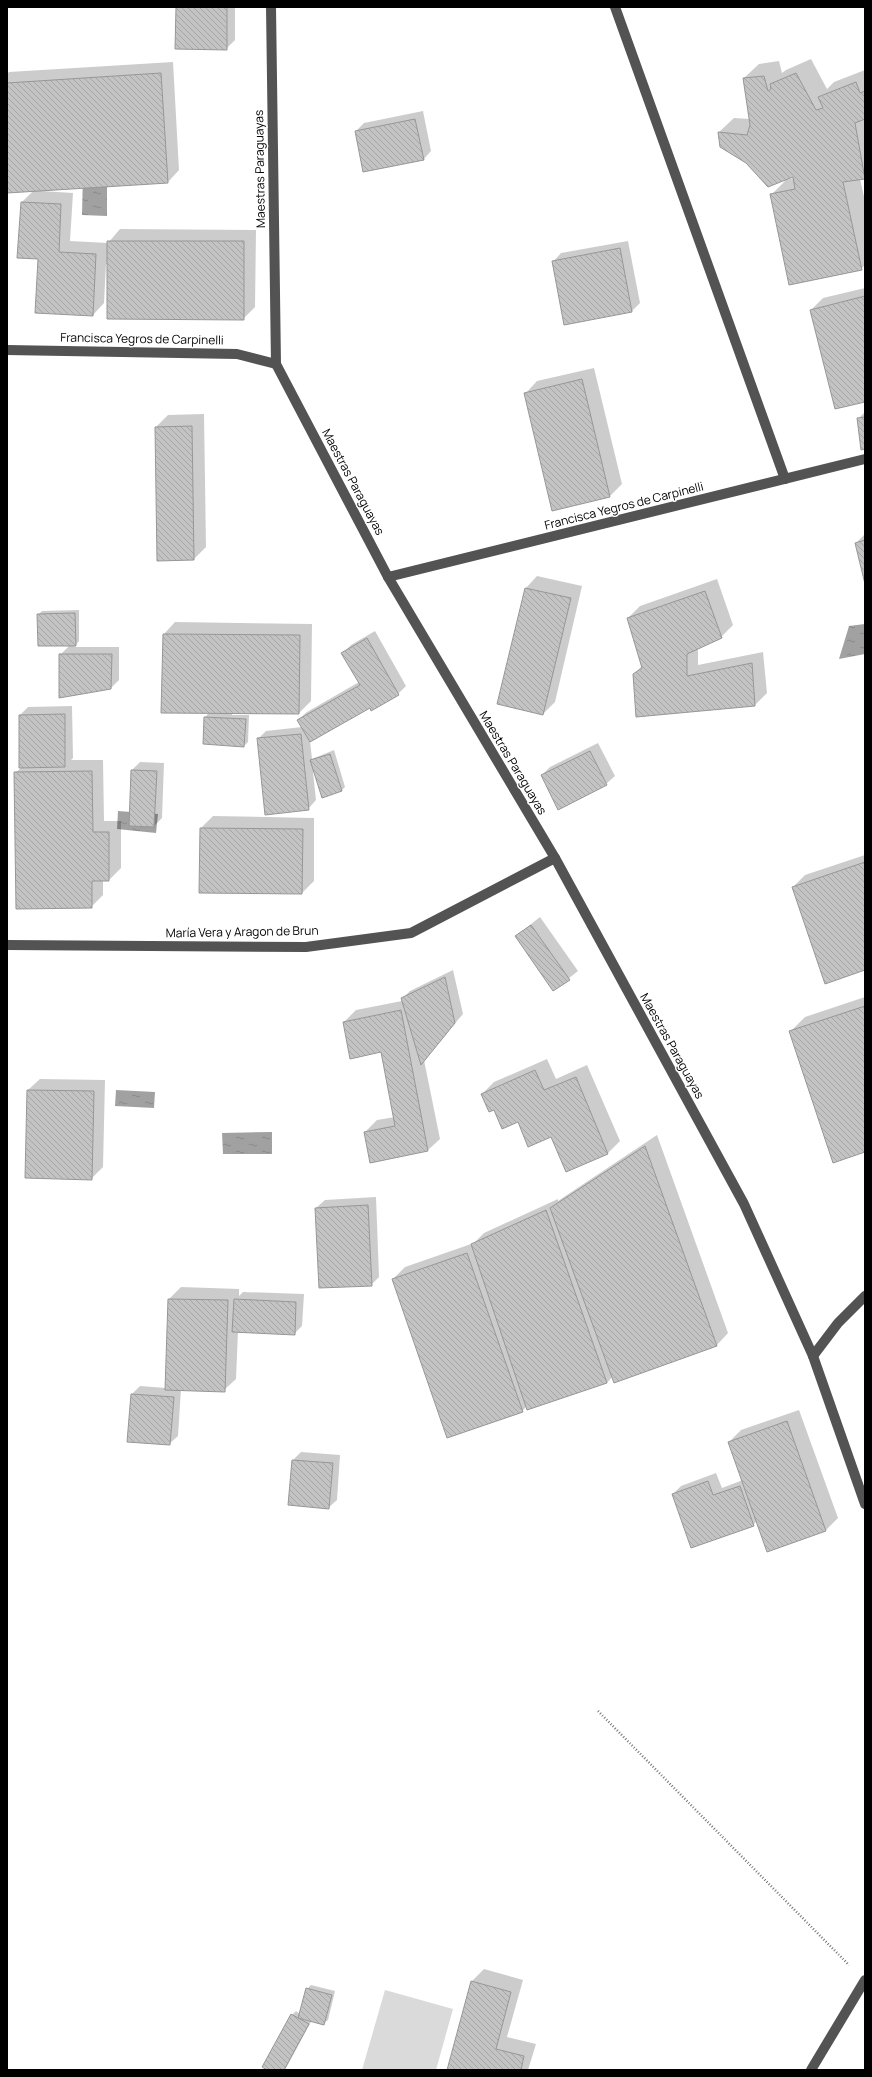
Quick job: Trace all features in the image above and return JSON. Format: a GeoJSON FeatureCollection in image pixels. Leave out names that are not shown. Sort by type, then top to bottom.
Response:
{"type":"FeatureCollection","features":[{"type":"Feature","properties":{"kind":"street","name":"Maestras Paraguayas"},"geometry":{"type":"LineString","coordinates":[[271,7],[276,364],[388,577],[555,858],[744,1204],[813,1356],[865,1504]]}},
{"type":"Feature","properties":{"kind":"street"},"geometry":{"type":"LineString","coordinates":[[615,7],[785,479]]}},
{"type":"Feature","properties":{"kind":"street","name":"Francisca Yegros de Carpinelli"},"geometry":{"type":"LineString","coordinates":[[7,350],[236,354],[276,364]]}},
{"type":"Feature","properties":{"kind":"street","name":"Francisca Yegros de Carpinelli"},"geometry":{"type":"LineString","coordinates":[[388,577],[865,459]]}},
{"type":"Feature","properties":{"kind":"street","name":"María Vera y Aragon de Brun"},"geometry":{"type":"LineString","coordinates":[[7,945],[306,946],[411,933],[555,858]]}},
{"type":"Feature","properties":{"kind":"street"},"geometry":{"type":"LineString","coordinates":[[813,1356],[838,1323],[865,1296]]}},
{"type":"Feature","properties":{"kind":"street"},"geometry":{"type":"LineString","coordinates":[[811,2070],[864,1981]]}},
{"type":"Feature","properties":{"kind":"path"},"geometry":{"type":"LineString","coordinates":[[598,1710],[864,1981]]}},
{"type":"Feature","properties":{"kind":"shaded area"},"geometry":{"type":"Polygon","coordinates":[[[385,1990],[453,2009],[436,2070],[362,2070],[385,1990]]]}},
{"type":"Feature","properties":{"kind":"water"},"geometry":{"type":"Polygon","coordinates":[[[83,172],[107,173],[107,216],[82,215],[83,172]]]}},
{"type":"Feature","properties":{"kind":"water"},"geometry":{"type":"Polygon","coordinates":[[[865,624],[865,654],[839,659],[849,626],[865,624]]]}},
{"type":"Feature","properties":{"kind":"water"},"geometry":{"type":"Polygon","coordinates":[[[118,811],[158,814],[156,833],[117,829],[118,811]]]}},
{"type":"Feature","properties":{"kind":"water"},"geometry":{"type":"Polygon","coordinates":[[[116,1090],[155,1092],[154,1108],[115,1106],[116,1090]]]}},
{"type":"Feature","properties":{"kind":"water"},"geometry":{"type":"Polygon","coordinates":[[[272,1132],[272,1154],[223,1154],[222,1133],[272,1132]]]}},
{"type":"Feature","properties":{"kind":"building"},"geometry":{"type":"Polygon","coordinates":[[[176,7],[227,7],[227,50],[175,49],[176,7]]]}},
{"type":"Feature","properties":{"kind":"building"},"geometry":{"type":"Polygon","coordinates":[[[161,73],[168,183],[7,193],[7,83],[161,73]]]}},
{"type":"Feature","properties":{"kind":"building"},"geometry":{"type":"Polygon","coordinates":[[[796,73],[816,110],[823,108],[818,97],[856,82],[860,93],[865,91],[865,119],[855,123],[865,179],[843,182],[862,270],[789,285],[770,194],[795,189],[793,177],[768,187],[746,163],[720,147],[718,132],[747,135],[750,125],[743,78],[764,76],[768,91],[771,89],[770,84],[796,73]]]}},
{"type":"Feature","properties":{"kind":"building"},"geometry":{"type":"Polygon","coordinates":[[[415,119],[424,160],[363,172],[355,131],[415,119]]]}},
{"type":"Feature","properties":{"kind":"building"},"geometry":{"type":"Polygon","coordinates":[[[21,202],[61,204],[59,252],[96,254],[93,316],[35,313],[38,259],[17,258],[21,202]]]}},
{"type":"Feature","properties":{"kind":"building"},"geometry":{"type":"Polygon","coordinates":[[[107,241],[244,241],[244,320],[107,319],[107,241]]]}},
{"type":"Feature","properties":{"kind":"building"},"geometry":{"type":"Polygon","coordinates":[[[620,248],[632,312],[564,325],[552,261],[620,248]]]}},
{"type":"Feature","properties":{"kind":"building"},"geometry":{"type":"Polygon","coordinates":[[[865,296],[865,402],[835,409],[810,310],[865,296]]]}},
{"type":"Feature","properties":{"kind":"building"},"geometry":{"type":"Polygon","coordinates":[[[582,379],[610,497],[552,511],[524,393],[582,379]]]}},
{"type":"Feature","properties":{"kind":"building"},"geometry":{"type":"Polygon","coordinates":[[[865,417],[865,449],[861,450],[857,418],[865,417]]]}},
{"type":"Feature","properties":{"kind":"building"},"geometry":{"type":"Polygon","coordinates":[[[192,426],[194,560],[157,561],[155,427],[192,426]]]}},
{"type":"Feature","properties":{"kind":"building"},"geometry":{"type":"Polygon","coordinates":[[[865,540],[865,584],[855,543],[865,540]]]}},
{"type":"Feature","properties":{"kind":"building"},"geometry":{"type":"Polygon","coordinates":[[[525,588],[571,598],[543,715],[497,704],[525,588]]]}},
{"type":"Feature","properties":{"kind":"building"},"geometry":{"type":"Polygon","coordinates":[[[705,591],[722,638],[687,654],[687,676],[752,663],[755,706],[636,717],[633,674],[642,668],[627,618],[705,591]]]}},
{"type":"Feature","properties":{"kind":"building"},"geometry":{"type":"Polygon","coordinates":[[[75,613],[76,646],[38,646],[37,614],[75,613]]]}},
{"type":"Feature","properties":{"kind":"building"},"geometry":{"type":"Polygon","coordinates":[[[163,634],[300,635],[299,714],[161,713],[163,634]]]}},
{"type":"Feature","properties":{"kind":"building"},"geometry":{"type":"Polygon","coordinates":[[[367,638],[399,695],[371,711],[370,708],[310,742],[297,720],[360,685],[341,653],[367,638]]]}},
{"type":"Feature","properties":{"kind":"building"},"geometry":{"type":"Polygon","coordinates":[[[59,654],[112,654],[111,689],[59,698],[59,654]]]}},
{"type":"Feature","properties":{"kind":"building"},"geometry":{"type":"Polygon","coordinates":[[[65,714],[65,767],[19,768],[19,715],[65,714]]]}},
{"type":"Feature","properties":{"kind":"building"},"geometry":{"type":"Polygon","coordinates":[[[204,717],[246,719],[244,747],[203,744],[204,717]]]}},
{"type":"Feature","properties":{"kind":"building"},"geometry":{"type":"Polygon","coordinates":[[[301,734],[309,810],[265,815],[257,738],[301,734]]]}},
{"type":"Feature","properties":{"kind":"building"},"geometry":{"type":"Polygon","coordinates":[[[590,751],[607,785],[558,810],[541,775],[590,751]]]}},
{"type":"Feature","properties":{"kind":"building"},"geometry":{"type":"Polygon","coordinates":[[[330,754],[342,791],[322,798],[310,760],[330,754]]]}},
{"type":"Feature","properties":{"kind":"building"},"geometry":{"type":"Polygon","coordinates":[[[131,770],[157,771],[154,827],[129,826],[131,770]]]}},
{"type":"Feature","properties":{"kind":"building"},"geometry":{"type":"Polygon","coordinates":[[[92,771],[93,832],[109,832],[109,881],[92,881],[92,908],[16,909],[14,772],[92,771]]]}},
{"type":"Feature","properties":{"kind":"building"},"geometry":{"type":"Polygon","coordinates":[[[200,828],[303,829],[302,894],[199,893],[200,828]]]}},
{"type":"Feature","properties":{"kind":"building"},"geometry":{"type":"Polygon","coordinates":[[[865,862],[865,970],[825,984],[792,887],[865,862]]]}},
{"type":"Feature","properties":{"kind":"building"},"geometry":{"type":"Polygon","coordinates":[[[531,925],[570,980],[553,991],[515,936],[531,925]]]}},
{"type":"Feature","properties":{"kind":"building"},"geometry":{"type":"Polygon","coordinates":[[[445,977],[455,1023],[421,1065],[401,998],[445,977]]]}},
{"type":"Feature","properties":{"kind":"building"},"geometry":{"type":"Polygon","coordinates":[[[865,1006],[865,1152],[833,1163],[789,1031],[865,1006]]]}},
{"type":"Feature","properties":{"kind":"building"},"geometry":{"type":"Polygon","coordinates":[[[401,1010],[428,1151],[370,1163],[364,1132],[395,1126],[381,1052],[350,1059],[343,1022],[401,1010]]]}},
{"type":"Feature","properties":{"kind":"building"},"geometry":{"type":"Polygon","coordinates":[[[535,1070],[544,1090],[576,1077],[608,1154],[566,1172],[551,1137],[528,1147],[518,1122],[502,1129],[494,1110],[489,1112],[481,1094],[535,1070]]]}},
{"type":"Feature","properties":{"kind":"building"},"geometry":{"type":"Polygon","coordinates":[[[27,1090],[94,1091],[92,1180],[25,1178],[27,1090]]]}},
{"type":"Feature","properties":{"kind":"building"},"geometry":{"type":"Polygon","coordinates":[[[645,1146],[717,1346],[614,1383],[550,1208],[645,1146]]]}},
{"type":"Feature","properties":{"kind":"building"},"geometry":{"type":"Polygon","coordinates":[[[368,1205],[372,1286],[319,1288],[315,1208],[368,1205]]]}},
{"type":"Feature","properties":{"kind":"building"},"geometry":{"type":"Polygon","coordinates":[[[546,1210],[607,1383],[527,1410],[471,1244],[546,1210]]]}},
{"type":"Feature","properties":{"kind":"building"},"geometry":{"type":"Polygon","coordinates":[[[467,1253],[523,1412],[447,1438],[392,1279],[467,1253]]]}},
{"type":"Feature","properties":{"kind":"building"},"geometry":{"type":"Polygon","coordinates":[[[168,1299],[228,1300],[225,1392],[165,1390],[168,1299]]]}},
{"type":"Feature","properties":{"kind":"building"},"geometry":{"type":"Polygon","coordinates":[[[234,1299],[296,1302],[295,1335],[232,1332],[234,1299]]]}},
{"type":"Feature","properties":{"kind":"building"},"geometry":{"type":"Polygon","coordinates":[[[131,1394],[174,1397],[170,1445],[127,1442],[131,1394]]]}},
{"type":"Feature","properties":{"kind":"building"},"geometry":{"type":"Polygon","coordinates":[[[787,1421],[826,1531],[767,1552],[728,1442],[787,1421]]]}},
{"type":"Feature","properties":{"kind":"building"},"geometry":{"type":"Polygon","coordinates":[[[292,1460],[333,1463],[329,1509],[288,1505],[292,1460]]]}},
{"type":"Feature","properties":{"kind":"building"},"geometry":{"type":"Polygon","coordinates":[[[708,1481],[713,1495],[740,1486],[754,1526],[691,1548],[672,1494],[708,1481]]]}},
{"type":"Feature","properties":{"kind":"building"},"geometry":{"type":"Polygon","coordinates":[[[471,1981],[511,1992],[496,2049],[524,2056],[521,2070],[447,2070],[471,1981]]]}},
{"type":"Feature","properties":{"kind":"building"},"geometry":{"type":"Polygon","coordinates":[[[306,1988],[332,1995],[324,2025],[298,2018],[306,1988]]]}},
{"type":"Feature","properties":{"kind":"building"},"geometry":{"type":"Polygon","coordinates":[[[291,2014],[309,2024],[284,2070],[267,2070],[262,2067],[291,2014]]]}}]}
